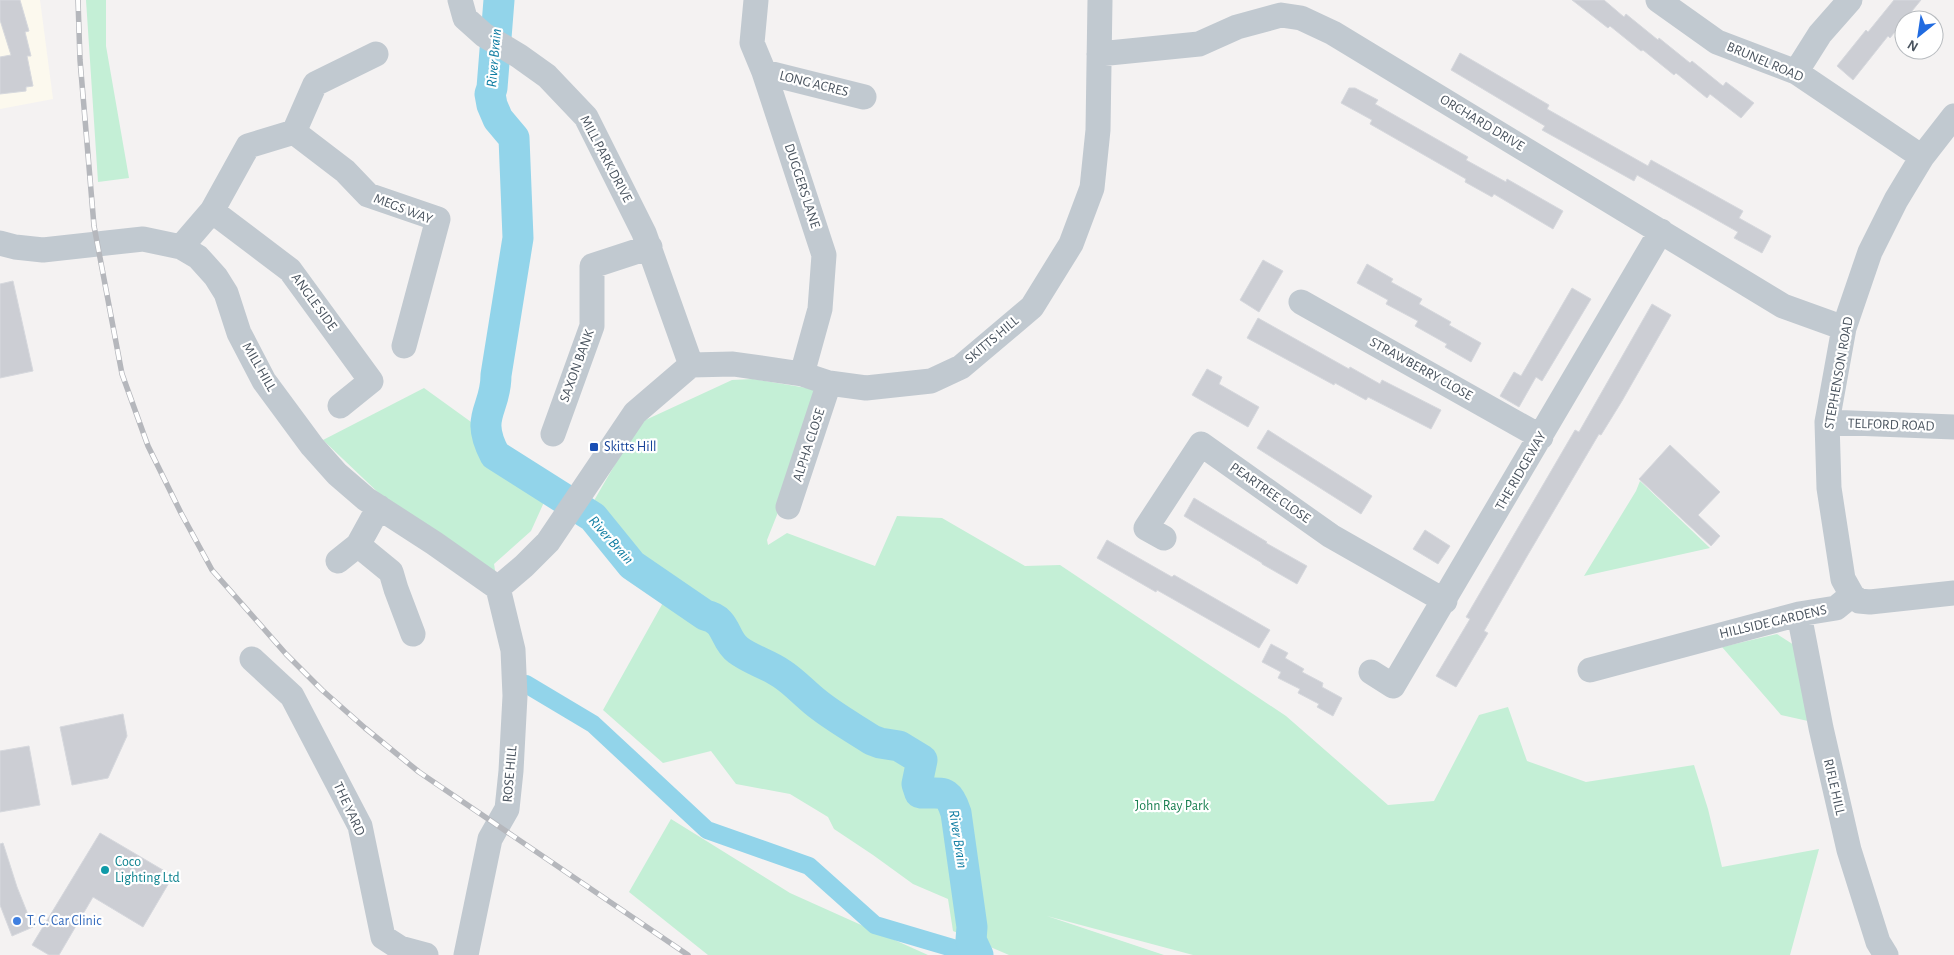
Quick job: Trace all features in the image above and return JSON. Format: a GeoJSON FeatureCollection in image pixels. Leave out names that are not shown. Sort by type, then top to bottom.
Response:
{"type":"FeatureCollection","features":[{"type":"Feature","properties":{"kind":"street","name":"MILL PARK DRIVE"},"geometry":{"type":"LineString","coordinates":[[460,0],[466,18],[484,36],[519,56],[548,76],[586,118],[644,233],[692,365]]}},
{"type":"Feature","properties":{"kind":"street","name":"DUGGERS LANE"},"geometry":{"type":"LineString","coordinates":[[756,0],[752,43],[764,72],[824,255],[820,309],[802,374]]}},
{"type":"Feature","properties":{"kind":"street","name":"SKITTS HILL"},"geometry":{"type":"LineString","coordinates":[[692,365],[734,364],[802,374],[829,383],[866,388],[931,382],[960,367],[1032,307],[1071,244],[1092,188],[1098,130],[1100,0]]}},
{"type":"Feature","properties":{"kind":"street","name":"BRUNEL ROAD"},"geometry":{"type":"LineString","coordinates":[[1658,0],[1717,42],[1796,72],[1922,157]]}},
{"type":"Feature","properties":{"kind":"street"},"geometry":{"type":"LineString","coordinates":[[1796,72],[1820,34],[1850,0]]}},
{"type":"Feature","properties":{"kind":"street","name":"ORCHARD DRIVE"},"geometry":{"type":"LineString","coordinates":[[1099,54],[1199,44],[1279,7],[1333,33],[1661,230],[1783,306],[1844,328]]}},
{"type":"Feature","properties":{"kind":"street"},"geometry":{"type":"LineString","coordinates":[[180,247],[212,211],[248,146],[294,132],[315,84],[376,54]]}},
{"type":"Feature","properties":{"kind":"street","name":"LONG ACRES"},"geometry":{"type":"LineString","coordinates":[[764,72],[864,98]]}},
{"type":"Feature","properties":{"kind":"street","name":"STEPHENSON ROAD"},"geometry":{"type":"LineString","coordinates":[[1852,595],[1843,579],[1829,488],[1828,422],[1844,328],[1870,252],[1896,200],[1922,157],[1953,121]]}},
{"type":"Feature","properties":{"kind":"street","name":"MEGS WAY"},"geometry":{"type":"LineString","coordinates":[[294,132],[345,171],[368,195],[438,220],[404,346]]}},
{"type":"Feature","properties":{"kind":"street","name":"ANGLE SIDE"},"geometry":{"type":"LineString","coordinates":[[212,211],[290,270],[371,381],[340,406]]}},
{"type":"Feature","properties":{"kind":"street","name":"THE RIDGEWAY"},"geometry":{"type":"LineString","coordinates":[[1370,672],[1393,686],[1445,601],[1661,230]]}},
{"type":"Feature","properties":{"kind":"street","name":"MILL HILL"},"geometry":{"type":"LineString","coordinates":[[0,243],[15,247],[43,250],[143,239],[180,247],[198,257],[216,277],[226,293],[239,333],[264,381],[312,446],[338,474],[366,499],[434,543],[498,588]]}},
{"type":"Feature","properties":{"kind":"street","name":"SAXON BANK"},"geometry":{"type":"LineString","coordinates":[[553,434],[592,326],[592,266],[650,247]]}},
{"type":"Feature","properties":{"kind":"street","name":"STRAWBERRY CLOSE"},"geometry":{"type":"LineString","coordinates":[[1301,302],[1541,437]]}},
{"type":"Feature","properties":{"kind":"street"},"geometry":{"type":"LineString","coordinates":[[498,588],[548,542],[635,413],[692,365]]}},
{"type":"Feature","properties":{"kind":"street","name":"ALPHA CLOSE"},"geometry":{"type":"LineString","coordinates":[[788,507],[829,383]]}},
{"type":"Feature","properties":{"kind":"street","name":"TELFORD ROAD"},"geometry":{"type":"LineString","coordinates":[[1828,422],[1954,427]]}},
{"type":"Feature","properties":{"kind":"street","name":"PEARTREE CLOSE"},"geometry":{"type":"LineString","coordinates":[[1164,538],[1146,528],[1201,444],[1331,536],[1445,601]]}},
{"type":"Feature","properties":{"kind":"street"},"geometry":{"type":"LineString","coordinates":[[338,561],[358,545],[379,507]]}},
{"type":"Feature","properties":{"kind":"street"},"geometry":{"type":"LineString","coordinates":[[358,545],[391,572],[413,634]]}},
{"type":"Feature","properties":{"kind":"street","name":"ROSE HILL"},"geometry":{"type":"LineString","coordinates":[[466,955],[490,839],[507,809],[511,771],[515,696],[513,650],[498,588]]}},
{"type":"Feature","properties":{"kind":"street"},"geometry":{"type":"LineString","coordinates":[[1852,595],[1859,601],[1870,602],[1954,593]]}},
{"type":"Feature","properties":{"kind":"street","name":"HILLSIDE GARDENS"},"geometry":{"type":"LineString","coordinates":[[1590,670],[1799,614],[1836,608],[1852,595]]}},
{"type":"Feature","properties":{"kind":"street","name":"RIFLE HILL"},"geometry":{"type":"LineString","coordinates":[[1799,614],[1820,728],[1849,850],[1878,942],[1886,955]]}},
{"type":"Feature","properties":{"kind":"street","name":"THE YARD"},"geometry":{"type":"LineString","coordinates":[[252,659],[292,696],[360,826],[383,937],[400,948],[426,955]]}},
{"type":"Feature","properties":{"kind":"shaded area"},"geometry":{"type":"Polygon","coordinates":[[[0,0],[40,0],[53,99],[0,109],[0,0]]]}},
{"type":"Feature","properties":{"kind":"green space"},"geometry":{"type":"Polygon","coordinates":[[[86,0],[106,0],[106,46],[129,178],[98,182],[86,0]]]}},
{"type":"Feature","properties":{"kind":"green space","name":"John Ray Park"},"geometry":{"type":"Polygon","coordinates":[[[753,379],[819,390],[806,442],[767,540],[768,545],[787,533],[875,566],[897,516],[942,518],[1025,566],[1060,565],[1286,716],[1388,805],[1434,801],[1479,715],[1508,707],[1527,761],[1586,782],[1694,765],[1708,809],[1722,867],[1819,849],[1790,955],[1193,955],[1047,916],[1164,955],[1009,955],[953,931],[948,899],[913,884],[834,829],[828,817],[790,794],[736,784],[711,751],[663,763],[603,710],[674,583],[660,574],[592,504],[639,423],[732,380],[753,379]]]}},
{"type":"Feature","properties":{"kind":"green space"},"geometry":{"type":"Polygon","coordinates":[[[424,388],[485,432],[493,467],[545,500],[531,531],[494,564],[498,588],[385,499],[323,440],[424,388]]]}},
{"type":"Feature","properties":{"kind":"green space"},"geometry":{"type":"Polygon","coordinates":[[[1640,481],[1710,548],[1584,576],[1636,491],[1640,481]]]}},
{"type":"Feature","properties":{"kind":"green space"},"geometry":{"type":"Polygon","coordinates":[[[1777,634],[1794,645],[1808,721],[1781,715],[1722,647],[1777,634]]]}},
{"type":"Feature","properties":{"kind":"green space"},"geometry":{"type":"Polygon","coordinates":[[[671,819],[790,893],[928,955],[708,955],[629,892],[671,819]]]}},
{"type":"Feature","properties":{"kind":"building"},"geometry":{"type":"Polygon","coordinates":[[[0,0],[20,0],[29,31],[25,32],[31,56],[27,56],[33,86],[26,87],[26,91],[0,94],[0,57],[11,55],[0,20],[0,0]]]}},
{"type":"Feature","properties":{"kind":"building"},"geometry":{"type":"Polygon","coordinates":[[[1572,0],[1604,0],[1624,17],[1626,14],[1690,63],[1692,61],[1723,86],[1726,82],[1754,103],[1741,118],[1710,94],[1707,98],[1676,73],[1674,75],[1643,50],[1641,51],[1610,26],[1608,28],[1572,0]]]}},
{"type":"Feature","properties":{"kind":"building"},"geometry":{"type":"Polygon","coordinates":[[[1894,0],[1921,0],[1913,10],[1894,10],[1894,33],[1890,38],[1888,36],[1853,80],[1837,66],[1866,30],[1868,32],[1894,0]]]}},
{"type":"Feature","properties":{"kind":"building"},"geometry":{"type":"Polygon","coordinates":[[[1460,53],[1549,105],[1547,109],[1648,166],[1651,160],[1743,211],[1739,218],[1771,236],[1762,253],[1734,238],[1738,232],[1637,175],[1634,181],[1542,130],[1545,126],[1451,70],[1460,53]]]}},
{"type":"Feature","properties":{"kind":"building"},"geometry":{"type":"Polygon","coordinates":[[[1349,88],[1355,88],[1378,100],[1375,104],[1468,157],[1466,160],[1506,182],[1507,179],[1563,211],[1553,229],[1494,194],[1492,197],[1465,182],[1466,179],[1370,124],[1372,120],[1341,103],[1349,88]]]}},
{"type":"Feature","properties":{"kind":"building"},"geometry":{"type":"Polygon","coordinates":[[[1263,260],[1283,271],[1259,312],[1240,300],[1263,260]]]}},
{"type":"Feature","properties":{"kind":"building"},"geometry":{"type":"Polygon","coordinates":[[[1367,264],[1393,279],[1391,282],[1422,299],[1419,304],[1451,322],[1449,325],[1481,343],[1471,362],[1445,347],[1447,344],[1415,326],[1418,321],[1386,304],[1388,300],[1357,283],[1367,264]]]}},
{"type":"Feature","properties":{"kind":"building"},"geometry":{"type":"Polygon","coordinates":[[[13,281],[33,371],[0,378],[0,284],[13,281]]]}},
{"type":"Feature","properties":{"kind":"building"},"geometry":{"type":"Polygon","coordinates":[[[1572,288],[1591,299],[1542,381],[1536,377],[1519,407],[1500,396],[1514,372],[1521,376],[1572,288]]]}},
{"type":"Feature","properties":{"kind":"building"},"geometry":{"type":"Polygon","coordinates":[[[1652,304],[1671,315],[1622,401],[1601,435],[1599,434],[1526,558],[1484,631],[1488,633],[1456,687],[1436,676],[1470,619],[1466,617],[1575,430],[1579,432],[1652,304]]]}},
{"type":"Feature","properties":{"kind":"building"},"geometry":{"type":"Polygon","coordinates":[[[1258,318],[1349,369],[1350,367],[1380,384],[1382,380],[1441,410],[1431,429],[1368,397],[1366,400],[1335,383],[1334,385],[1247,338],[1258,318]]]}},
{"type":"Feature","properties":{"kind":"building"},"geometry":{"type":"Polygon","coordinates":[[[1207,369],[1222,377],[1219,384],[1259,407],[1248,427],[1192,395],[1207,369]]]}},
{"type":"Feature","properties":{"kind":"building"},"geometry":{"type":"Polygon","coordinates":[[[1268,430],[1372,496],[1361,514],[1257,448],[1268,430]]]}},
{"type":"Feature","properties":{"kind":"building"},"geometry":{"type":"Polygon","coordinates":[[[1670,445],[1720,492],[1698,515],[1720,536],[1711,546],[1639,479],[1670,445]]]}},
{"type":"Feature","properties":{"kind":"building"},"geometry":{"type":"Polygon","coordinates":[[[1194,498],[1307,566],[1297,584],[1184,516],[1194,498]]]}},
{"type":"Feature","properties":{"kind":"building"},"geometry":{"type":"Polygon","coordinates":[[[1425,530],[1450,546],[1438,564],[1413,549],[1425,530]]]}},
{"type":"Feature","properties":{"kind":"building"},"geometry":{"type":"Polygon","coordinates":[[[1107,540],[1172,577],[1174,575],[1270,630],[1259,648],[1097,558],[1107,540]]]}},
{"type":"Feature","properties":{"kind":"building"},"geometry":{"type":"Polygon","coordinates":[[[1271,644],[1288,653],[1285,658],[1304,669],[1302,672],[1323,683],[1322,687],[1342,698],[1333,716],[1317,707],[1319,704],[1298,693],[1300,689],[1278,678],[1281,672],[1262,662],[1271,644]]]}},
{"type":"Feature","properties":{"kind":"building"},"geometry":{"type":"Polygon","coordinates":[[[123,714],[127,736],[108,778],[72,785],[60,727],[123,714]]]}},
{"type":"Feature","properties":{"kind":"building"},"geometry":{"type":"Polygon","coordinates":[[[29,746],[40,805],[0,812],[0,751],[29,746]]]}},
{"type":"Feature","properties":{"kind":"building"},"geometry":{"type":"Polygon","coordinates":[[[100,833],[173,876],[143,927],[93,897],[59,955],[49,955],[32,945],[100,833]]]}},
{"type":"Feature","properties":{"kind":"building"},"geometry":{"type":"Polygon","coordinates":[[[3,843],[17,887],[33,927],[12,936],[0,905],[0,844],[3,843]]]}},
{"type":"Feature","properties":{"kind":"waterway","name":"River Brain"},"geometry":{"type":"LineString","coordinates":[[499,0],[490,94],[498,119],[514,138],[518,238],[495,387],[486,422],[486,431],[495,455],[593,517],[632,565],[705,615],[718,621],[733,646],[738,650],[782,674],[828,712],[872,740],[899,746],[922,760],[917,784],[920,793],[944,794],[950,799],[956,813],[972,927],[971,940],[978,955]]}},
{"type":"Feature","properties":{"kind":"waterway"},"geometry":{"type":"LineString","coordinates":[[526,684],[593,724],[707,830],[809,866],[875,925],[976,955]]}},
{"type":"Feature","properties":{"kind":"railway"},"geometry":{"type":"LineString","coordinates":[[78,0],[80,60],[94,226],[122,374],[148,446],[212,570],[286,654],[322,690],[419,772],[688,955]]}},
{"type":"Feature","properties":{"kind":"place","name":"Skitts Hill"},"geometry":{"type":"Point","coordinates":[594,447]}},
{"type":"Feature","properties":{"kind":"place","name":"Coco Lighting Ltd"},"geometry":{"type":"Point","coordinates":[105,870]}},
{"type":"Feature","properties":{"kind":"place","name":"T. C. Car Clinic"},"geometry":{"type":"Point","coordinates":[17,921]}}]}
